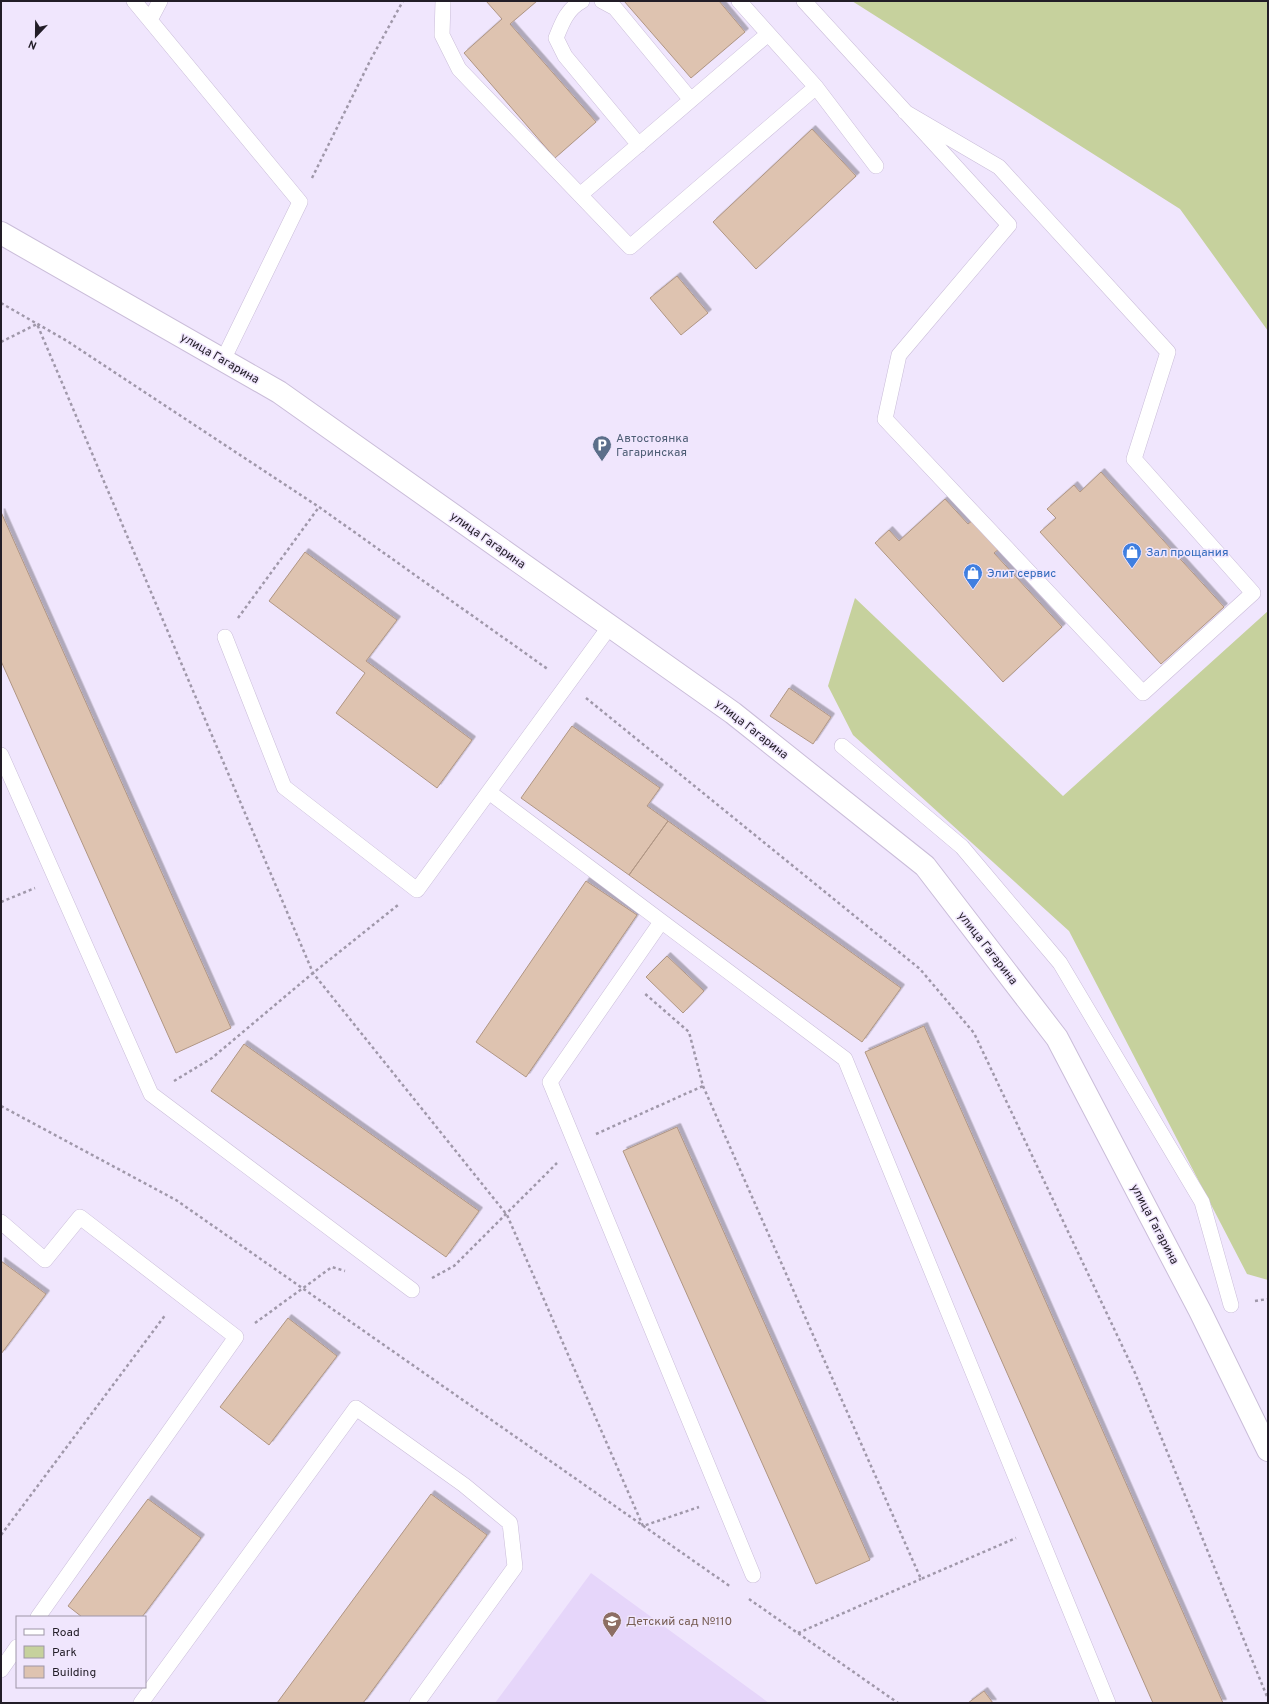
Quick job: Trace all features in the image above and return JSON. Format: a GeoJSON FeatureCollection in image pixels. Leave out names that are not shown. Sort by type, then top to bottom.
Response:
{"type":"FeatureCollection","features":[{"type":"Feature","properties":{"kind":"street","name":"улица Гагарина"},"geometry":{"type":"LineString","coordinates":[[1,233],[278,392],[733,713],[924,866],[1058,1038],[1200,1311],[1268,1450]]}},
{"type":"Feature","properties":{"kind":"lane"},"geometry":{"type":"LineString","coordinates":[[134,1],[300,202],[223,360]]}},
{"type":"Feature","properties":{"kind":"lane"},"geometry":{"type":"LineString","coordinates":[[150,20],[160,1]]}},
{"type":"Feature","properties":{"kind":"lane"},"geometry":{"type":"LineString","coordinates":[[443,1],[442,35],[459,69],[630,247],[816,87]]}},
{"type":"Feature","properties":{"kind":"lane"},"geometry":{"type":"LineString","coordinates":[[582,1],[572,6],[563,20],[556,38],[565,56],[639,145]]}},
{"type":"Feature","properties":{"kind":"lane"},"geometry":{"type":"LineString","coordinates":[[602,1],[615,8],[691,100]]}},
{"type":"Feature","properties":{"kind":"lane"},"geometry":{"type":"LineString","coordinates":[[739,1],[816,87],[876,166]]}},
{"type":"Feature","properties":{"kind":"lane"},"geometry":{"type":"LineString","coordinates":[[804,1],[905,112],[1009,225],[899,355],[885,418],[1143,693],[1253,593],[1134,458],[1168,352],[999,167],[905,112]]}},
{"type":"Feature","properties":{"kind":"lane"},"geometry":{"type":"LineString","coordinates":[[580,196],[768,34]]}},
{"type":"Feature","properties":{"kind":"lane"},"geometry":{"type":"LineString","coordinates":[[225,637],[284,787],[417,890],[610,626]]}},
{"type":"Feature","properties":{"kind":"lane"},"geometry":{"type":"LineString","coordinates":[[842,746],[962,847],[1060,963],[1202,1202],[1231,1304]]}},
{"type":"Feature","properties":{"kind":"lane"},"geometry":{"type":"LineString","coordinates":[[1,755],[151,1094],[412,1290]]}},
{"type":"Feature","properties":{"kind":"lane"},"geometry":{"type":"LineString","coordinates":[[489,792],[845,1059],[1108,1703]]}},
{"type":"Feature","properties":{"kind":"lane"},"geometry":{"type":"LineString","coordinates":[[661,922],[550,1082],[753,1575]]}},
{"type":"Feature","properties":{"kind":"lane"},"geometry":{"type":"LineString","coordinates":[[1,1222],[45,1260],[80,1216],[236,1337],[39,1616]]}},
{"type":"Feature","properties":{"kind":"lane"},"geometry":{"type":"LineString","coordinates":[[141,1703],[356,1408],[464,1485],[510,1523],[515,1567],[417,1703]]}},
{"type":"Feature","properties":{"kind":"lane"},"geometry":{"type":"LineString","coordinates":[[1,1670],[16,1648]]}},
{"type":"Feature","properties":{"kind":"path"},"geometry":{"type":"LineString","coordinates":[[300,202],[371,59],[403,1]]}},
{"type":"Feature","properties":{"kind":"path"},"geometry":{"type":"LineString","coordinates":[[1,303],[67,341],[319,507],[568,684],[920,969],[974,1033],[1135,1372],[1268,1699]]}},
{"type":"Feature","properties":{"kind":"path"},"geometry":{"type":"LineString","coordinates":[[1,342],[37,324]]}},
{"type":"Feature","properties":{"kind":"path"},"geometry":{"type":"LineString","coordinates":[[37,324],[313,973],[507,1214],[643,1526]]}},
{"type":"Feature","properties":{"kind":"path"},"geometry":{"type":"LineString","coordinates":[[225,637],[319,507]]}},
{"type":"Feature","properties":{"kind":"path"},"geometry":{"type":"LineString","coordinates":[[1,902],[56,879]]}},
{"type":"Feature","properties":{"kind":"path"},"geometry":{"type":"LineString","coordinates":[[151,1094],[212,1058],[313,973],[417,890]]}},
{"type":"Feature","properties":{"kind":"path"},"geometry":{"type":"LineString","coordinates":[[624,976],[689,1032],[703,1086],[922,1579]]}},
{"type":"Feature","properties":{"kind":"path"},"geometry":{"type":"LineString","coordinates":[[412,1290],[454,1266],[576,1144],[703,1086]]}},
{"type":"Feature","properties":{"kind":"path"},"geometry":{"type":"LineString","coordinates":[[1,1106],[176,1200],[733,1588]]}},
{"type":"Feature","properties":{"kind":"path"},"geometry":{"type":"LineString","coordinates":[[236,1337],[332,1267],[347,1271]]}},
{"type":"Feature","properties":{"kind":"path"},"geometry":{"type":"LineString","coordinates":[[1,1535],[180,1294]]}},
{"type":"Feature","properties":{"kind":"path"},"geometry":{"type":"LineString","coordinates":[[643,1526],[722,1499]]}},
{"type":"Feature","properties":{"kind":"path"},"geometry":{"type":"LineString","coordinates":[[798,1633],[1036,1528]]}},
{"type":"Feature","properties":{"kind":"path"},"geometry":{"type":"LineString","coordinates":[[746,1597],[898,1703]]}},
{"type":"Feature","properties":{"kind":"shaded area","name":"Детский сад №110"},"geometry":{"type":"Polygon","coordinates":[[[591,1573],[769,1703],[495,1703],[591,1573]]]}},
{"type":"Feature","properties":{"kind":"green space"},"geometry":{"type":"Polygon","coordinates":[[[852,1],[1268,1],[1268,331],[1180,209],[852,1]]]}},
{"type":"Feature","properties":{"kind":"green space"},"geometry":{"type":"Polygon","coordinates":[[[855,598],[1063,796],[1268,611],[1268,1280],[1247,1274],[1069,931],[853,735],[828,686],[855,598]]]}},
{"type":"Feature","properties":{"kind":"building"},"geometry":{"type":"Polygon","coordinates":[[[486,1],[537,1],[510,24],[596,122],[555,158],[464,53],[502,19],[486,1]]]}},
{"type":"Feature","properties":{"kind":"building"},"geometry":{"type":"Polygon","coordinates":[[[624,1],[719,1],[745,32],[691,78],[624,1]]]}},
{"type":"Feature","properties":{"kind":"building"},"geometry":{"type":"Polygon","coordinates":[[[812,129],[856,176],[756,269],[713,222],[812,129]]]}},
{"type":"Feature","properties":{"kind":"building"},"geometry":{"type":"Polygon","coordinates":[[[677,276],[708,313],[681,335],[650,298],[677,276]]]}},
{"type":"Feature","properties":{"kind":"building","name":"Зал прощания"},"geometry":{"type":"Polygon","coordinates":[[[1101,472],[1224,607],[1161,664],[1040,532],[1056,518],[1047,509],[1074,485],[1080,492],[1101,472]]]}},
{"type":"Feature","properties":{"kind":"building","name":"Элит сервис"},"geometry":{"type":"Polygon","coordinates":[[[945,499],[968,524],[973,520],[999,549],[994,553],[1062,627],[1003,682],[875,543],[889,530],[899,541],[945,499]]]}},
{"type":"Feature","properties":{"kind":"building"},"geometry":{"type":"Polygon","coordinates":[[[1,512],[231,1028],[176,1053],[1,661],[1,512]]]}},
{"type":"Feature","properties":{"kind":"building"},"geometry":{"type":"Polygon","coordinates":[[[305,552],[397,620],[366,661],[472,740],[437,788],[336,713],[365,673],[269,601],[305,552]]]}},
{"type":"Feature","properties":{"kind":"building"},"geometry":{"type":"Polygon","coordinates":[[[789,688],[831,717],[813,744],[770,716],[789,688]]]}},
{"type":"Feature","properties":{"kind":"building"},"geometry":{"type":"Polygon","coordinates":[[[572,726],[660,788],[647,806],[668,821],[629,875],[521,798],[572,726]]]}},
{"type":"Feature","properties":{"kind":"building"},"geometry":{"type":"Polygon","coordinates":[[[668,821],[901,988],[862,1042],[629,875],[668,821]]]}},
{"type":"Feature","properties":{"kind":"building"},"geometry":{"type":"Polygon","coordinates":[[[586,881],[637,915],[526,1077],[476,1042],[586,881]]]}},
{"type":"Feature","properties":{"kind":"building"},"geometry":{"type":"Polygon","coordinates":[[[667,956],[704,991],[683,1013],[646,977],[667,956]]]}},
{"type":"Feature","properties":{"kind":"building"},"geometry":{"type":"Polygon","coordinates":[[[924,1026],[1223,1703],[1153,1703],[865,1052],[924,1026]]]}},
{"type":"Feature","properties":{"kind":"building"},"geometry":{"type":"Polygon","coordinates":[[[244,1044],[479,1211],[446,1257],[211,1091],[244,1044]]]}},
{"type":"Feature","properties":{"kind":"building"},"geometry":{"type":"Polygon","coordinates":[[[677,1127],[870,1560],[816,1584],[623,1151],[677,1127]]]}},
{"type":"Feature","properties":{"kind":"building"},"geometry":{"type":"Polygon","coordinates":[[[1,1261],[46,1294],[1,1354],[1,1261]]]}},
{"type":"Feature","properties":{"kind":"building"},"geometry":{"type":"Polygon","coordinates":[[[288,1318],[337,1356],[269,1445],[220,1407],[288,1318]]]}},
{"type":"Feature","properties":{"kind":"building"},"geometry":{"type":"Polygon","coordinates":[[[431,1494],[487,1535],[363,1703],[277,1703],[431,1494]]]}},
{"type":"Feature","properties":{"kind":"building"},"geometry":{"type":"Polygon","coordinates":[[[148,1499],[201,1538],[143,1616],[81,1616],[68,1606],[148,1499]]]}},
{"type":"Feature","properties":{"kind":"building"},"geometry":{"type":"Polygon","coordinates":[[[984,1691],[993,1703],[968,1703],[984,1691]]]}},
{"type":"Feature","properties":{"kind":"place","name":"Автостоянка Гагаринская"},"geometry":{"type":"Point","coordinates":[602,462]}},
{"type":"Feature","properties":{"kind":"place","name":"Зал прощания"},"geometry":{"type":"Point","coordinates":[1132,569]}},
{"type":"Feature","properties":{"kind":"place","name":"Элит сервис"},"geometry":{"type":"Point","coordinates":[973,590]}},
{"type":"Feature","properties":{"kind":"place","name":"Детский сад №110"},"geometry":{"type":"Point","coordinates":[612,1638]}}]}
